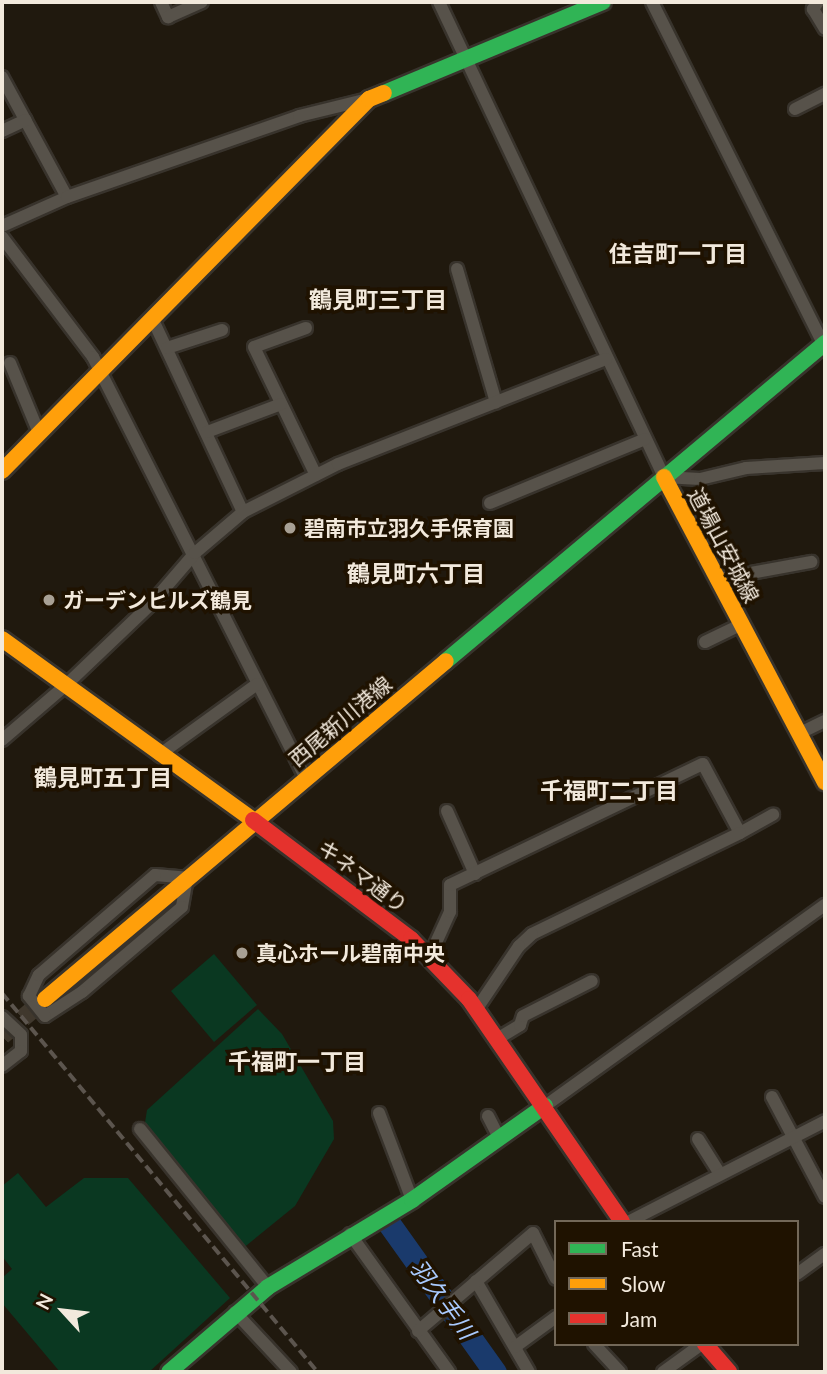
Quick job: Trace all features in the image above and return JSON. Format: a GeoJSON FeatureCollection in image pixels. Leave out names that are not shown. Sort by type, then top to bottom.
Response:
{"type":"FeatureCollection","features":[{"type":"Feature","properties":{"kind":"street"},"geometry":{"type":"LineString","coordinates":[[162,2],[168,17],[202,2]]}},
{"type":"Feature","properties":{"kind":"street"},"geometry":{"type":"LineString","coordinates":[[439,2],[664,477],[700,479],[746,468],[825,463]]}},
{"type":"Feature","properties":{"kind":"street"},"geometry":{"type":"LineString","coordinates":[[2,226],[67,197],[299,116],[369,99],[464,56],[603,2]]}},
{"type":"Feature","properties":{"kind":"street"},"geometry":{"type":"LineString","coordinates":[[652,2],[825,345]]}},
{"type":"Feature","properties":{"kind":"street"},"geometry":{"type":"LineString","coordinates":[[818,2],[813,9],[825,29]]}},
{"type":"Feature","properties":{"kind":"street"},"geometry":{"type":"LineString","coordinates":[[4,83],[67,197]]}},
{"type":"Feature","properties":{"kind":"street"},"geometry":{"type":"LineString","coordinates":[[795,109],[825,94]]}},
{"type":"Feature","properties":{"kind":"street"},"geometry":{"type":"LineString","coordinates":[[2,471],[100,376],[369,99]]}},
{"type":"Feature","properties":{"kind":"street"},"geometry":{"type":"LineString","coordinates":[[2,131],[26,120]]}},
{"type":"Feature","properties":{"kind":"street"},"geometry":{"type":"LineString","coordinates":[[2,237],[93,357],[100,376],[195,553],[305,777]]}},
{"type":"Feature","properties":{"kind":"street"},"geometry":{"type":"LineString","coordinates":[[457,269],[496,402]]}},
{"type":"Feature","properties":{"kind":"street"},"geometry":{"type":"LineString","coordinates":[[153,320],[243,512]]}},
{"type":"Feature","properties":{"kind":"street"},"geometry":{"type":"LineString","coordinates":[[306,328],[254,347],[316,475]]}},
{"type":"Feature","properties":{"kind":"street"},"geometry":{"type":"LineString","coordinates":[[167,348],[222,330]]}},
{"type":"Feature","properties":{"kind":"street","name":"道場山安城線"},"geometry":{"type":"LineString","coordinates":[[825,345],[664,477],[825,782]]}},
{"type":"Feature","properties":{"kind":"street"},"geometry":{"type":"LineString","coordinates":[[2,740],[66,685],[152,603],[195,553],[243,512],[316,475],[606,359]]}},
{"type":"Feature","properties":{"kind":"street"},"geometry":{"type":"LineString","coordinates":[[10,363],[39,433]]}},
{"type":"Feature","properties":{"kind":"street"},"geometry":{"type":"LineString","coordinates":[[207,432],[282,404]]}},
{"type":"Feature","properties":{"kind":"street"},"geometry":{"type":"LineString","coordinates":[[490,503],[645,439]]}},
{"type":"Feature","properties":{"kind":"street","name":"西尾新川港線"},"geometry":{"type":"LineString","coordinates":[[45,999],[664,477]]}},
{"type":"Feature","properties":{"kind":"street"},"geometry":{"type":"LineString","coordinates":[[718,579],[811,562]]}},
{"type":"Feature","properties":{"kind":"street"},"geometry":{"type":"LineString","coordinates":[[705,642],[742,624]]}},
{"type":"Feature","properties":{"kind":"street","name":"キネマ通り"},"geometry":{"type":"LineString","coordinates":[[2,639],[252,822],[320,868],[429,958],[476,1010],[545,1106],[621,1220]]}},
{"type":"Feature","properties":{"kind":"street"},"geometry":{"type":"LineString","coordinates":[[159,755],[257,684]]}},
{"type":"Feature","properties":{"kind":"street"},"geometry":{"type":"LineString","coordinates":[[800,733],[825,721]]}},
{"type":"Feature","properties":{"kind":"street"},"geometry":{"type":"LineString","coordinates":[[429,958],[450,912],[450,885],[703,764],[740,833]]}},
{"type":"Feature","properties":{"kind":"street"},"geometry":{"type":"LineString","coordinates":[[447,811],[475,874]]}},
{"type":"Feature","properties":{"kind":"street"},"geometry":{"type":"LineString","coordinates":[[476,1010],[519,946],[532,934],[773,815]]}},
{"type":"Feature","properties":{"kind":"street"},"geometry":{"type":"LineString","coordinates":[[155,875],[187,878],[182,907],[82,992],[46,1016],[29,996],[39,975],[155,875]]}},
{"type":"Feature","properties":{"kind":"street"},"geometry":{"type":"LineString","coordinates":[[169,1372],[235,1312],[268,1287],[350,1234],[412,1200],[825,905]]}},
{"type":"Feature","properties":{"kind":"street"},"geometry":{"type":"LineString","coordinates":[[496,1038],[520,1025],[523,1016],[592,981]]}},
{"type":"Feature","properties":{"kind":"street"},"geometry":{"type":"LineString","coordinates":[[2,1017],[21,1035],[20,1051],[2,1066]]}},
{"type":"Feature","properties":{"kind":"street"},"geometry":{"type":"LineString","coordinates":[[772,1097],[825,1197]]}},
{"type":"Feature","properties":{"kind":"street"},"geometry":{"type":"LineString","coordinates":[[379,1113],[412,1200]]}},
{"type":"Feature","properties":{"kind":"street"},"geometry":{"type":"LineString","coordinates":[[488,1116],[499,1138]]}},
{"type":"Feature","properties":{"kind":"street"},"geometry":{"type":"LineString","coordinates":[[632,1220],[825,1121]]}},
{"type":"Feature","properties":{"kind":"street"},"geometry":{"type":"LineString","coordinates":[[140,1129],[268,1287]]}},
{"type":"Feature","properties":{"kind":"street"},"geometry":{"type":"LineString","coordinates":[[698,1139],[720,1174]]}},
{"type":"Feature","properties":{"kind":"street"},"geometry":{"type":"LineString","coordinates":[[418,1331],[533,1233],[554,1275]]}},
{"type":"Feature","properties":{"kind":"street"},"geometry":{"type":"LineString","coordinates":[[350,1234],[449,1372]]}},
{"type":"Feature","properties":{"kind":"street"},"geometry":{"type":"LineString","coordinates":[[799,1273],[825,1254]]}},
{"type":"Feature","properties":{"kind":"street"},"geometry":{"type":"LineString","coordinates":[[476,1281],[529,1372]]}},
{"type":"Feature","properties":{"kind":"street"},"geometry":{"type":"LineString","coordinates":[[235,1312],[291,1372]]}},
{"type":"Feature","properties":{"kind":"street"},"geometry":{"type":"LineString","coordinates":[[515,1347],[554,1318]]}},
{"type":"Feature","properties":{"kind":"street"},"geometry":{"type":"LineString","coordinates":[[596,1346],[621,1372]]}},
{"type":"Feature","properties":{"kind":"street"},"geometry":{"type":"LineString","coordinates":[[663,1372],[701,1346]]}},
{"type":"Feature","properties":{"kind":"street"},"geometry":{"type":"LineString","coordinates":[[706,1346],[729,1372]]}},
{"type":"Feature","properties":{"kind":"green space"},"geometry":{"type":"Polygon","coordinates":[[[214,954],[257,1005],[214,1042],[171,991],[214,954]]]}},
{"type":"Feature","properties":{"kind":"green space"},"geometry":{"type":"Polygon","coordinates":[[[258,1009],[282,1034],[333,1121],[334,1139],[295,1206],[242,1249],[144,1129],[147,1110],[258,1009]]]}},
{"type":"Feature","properties":{"kind":"green space"},"geometry":{"type":"Polygon","coordinates":[[[18,1173],[46,1207],[84,1178],[128,1178],[230,1298],[149,1372],[60,1372],[2,1303],[2,1278],[12,1269],[2,1256],[2,1186],[18,1173]]]}},
{"type":"Feature","properties":{"kind":"waterway","name":"羽久手川"},"geometry":{"type":"LineString","coordinates":[[390,1225],[495,1372]]}},
{"type":"Feature","properties":{"kind":"tunnel"},"geometry":{"type":"LineString","coordinates":[[2,1036],[45,999]]}},
{"type":"Feature","properties":{"kind":"railway"},"geometry":{"type":"LineString","coordinates":[[2,993],[318,1372]]}},
{"type":"Feature","properties":{"kind":"traffic: fast"},"geometry":{"type":"LineString","coordinates":[[384,93],[603,2]]}},
{"type":"Feature","properties":{"kind":"traffic: fast"},"geometry":{"type":"LineString","coordinates":[[446,661],[825,343]]}},
{"type":"Feature","properties":{"kind":"traffic: fast"},"geometry":{"type":"LineString","coordinates":[[169,1372],[268,1287],[412,1200],[545,1106]]}},
{"type":"Feature","properties":{"kind":"traffic: slow"},"geometry":{"type":"LineString","coordinates":[[2,471],[369,99],[384,93]]}},
{"type":"Feature","properties":{"kind":"traffic: slow"},"geometry":{"type":"LineString","coordinates":[[664,477],[825,782]]}},
{"type":"Feature","properties":{"kind":"traffic: slow"},"geometry":{"type":"LineString","coordinates":[[2,639],[253,820]]}},
{"type":"Feature","properties":{"kind":"traffic: slow"},"geometry":{"type":"LineString","coordinates":[[45,999],[446,661]]}},
{"type":"Feature","properties":{"kind":"traffic: jam"},"geometry":{"type":"LineString","coordinates":[[253,820],[411,939],[469,999],[621,1220]]}},
{"type":"Feature","properties":{"kind":"traffic: jam"},"geometry":{"type":"LineString","coordinates":[[707,1346],[729,1372]]}},
{"type":"Feature","properties":{"kind":"place","name":"碧南市立羽久手保育園"},"geometry":{"type":"Point","coordinates":[290,528]}},
{"type":"Feature","properties":{"kind":"place","name":"ガーデンヒルズ鶴見"},"geometry":{"type":"Point","coordinates":[49,600]}},
{"type":"Feature","properties":{"kind":"place","name":"真心ホール碧南中央"},"geometry":{"type":"Point","coordinates":[242,953]}},
{"type":"Feature","properties":{"kind":"district","name":"住吉町一丁目"},"geometry":{"type":"Point","coordinates":[678,253]}},
{"type":"Feature","properties":{"kind":"district","name":"鶴見町三丁目"},"geometry":{"type":"Point","coordinates":[378,299]}},
{"type":"Feature","properties":{"kind":"district","name":"鶴見町六丁目"},"geometry":{"type":"Point","coordinates":[416,573]}},
{"type":"Feature","properties":{"kind":"district","name":"鶴見町五丁目"},"geometry":{"type":"Point","coordinates":[103,777]}},
{"type":"Feature","properties":{"kind":"district","name":"千福町二丁目"},"geometry":{"type":"Point","coordinates":[609,790]}},
{"type":"Feature","properties":{"kind":"district","name":"千福町一丁目"},"geometry":{"type":"Point","coordinates":[297,1061]}}]}
